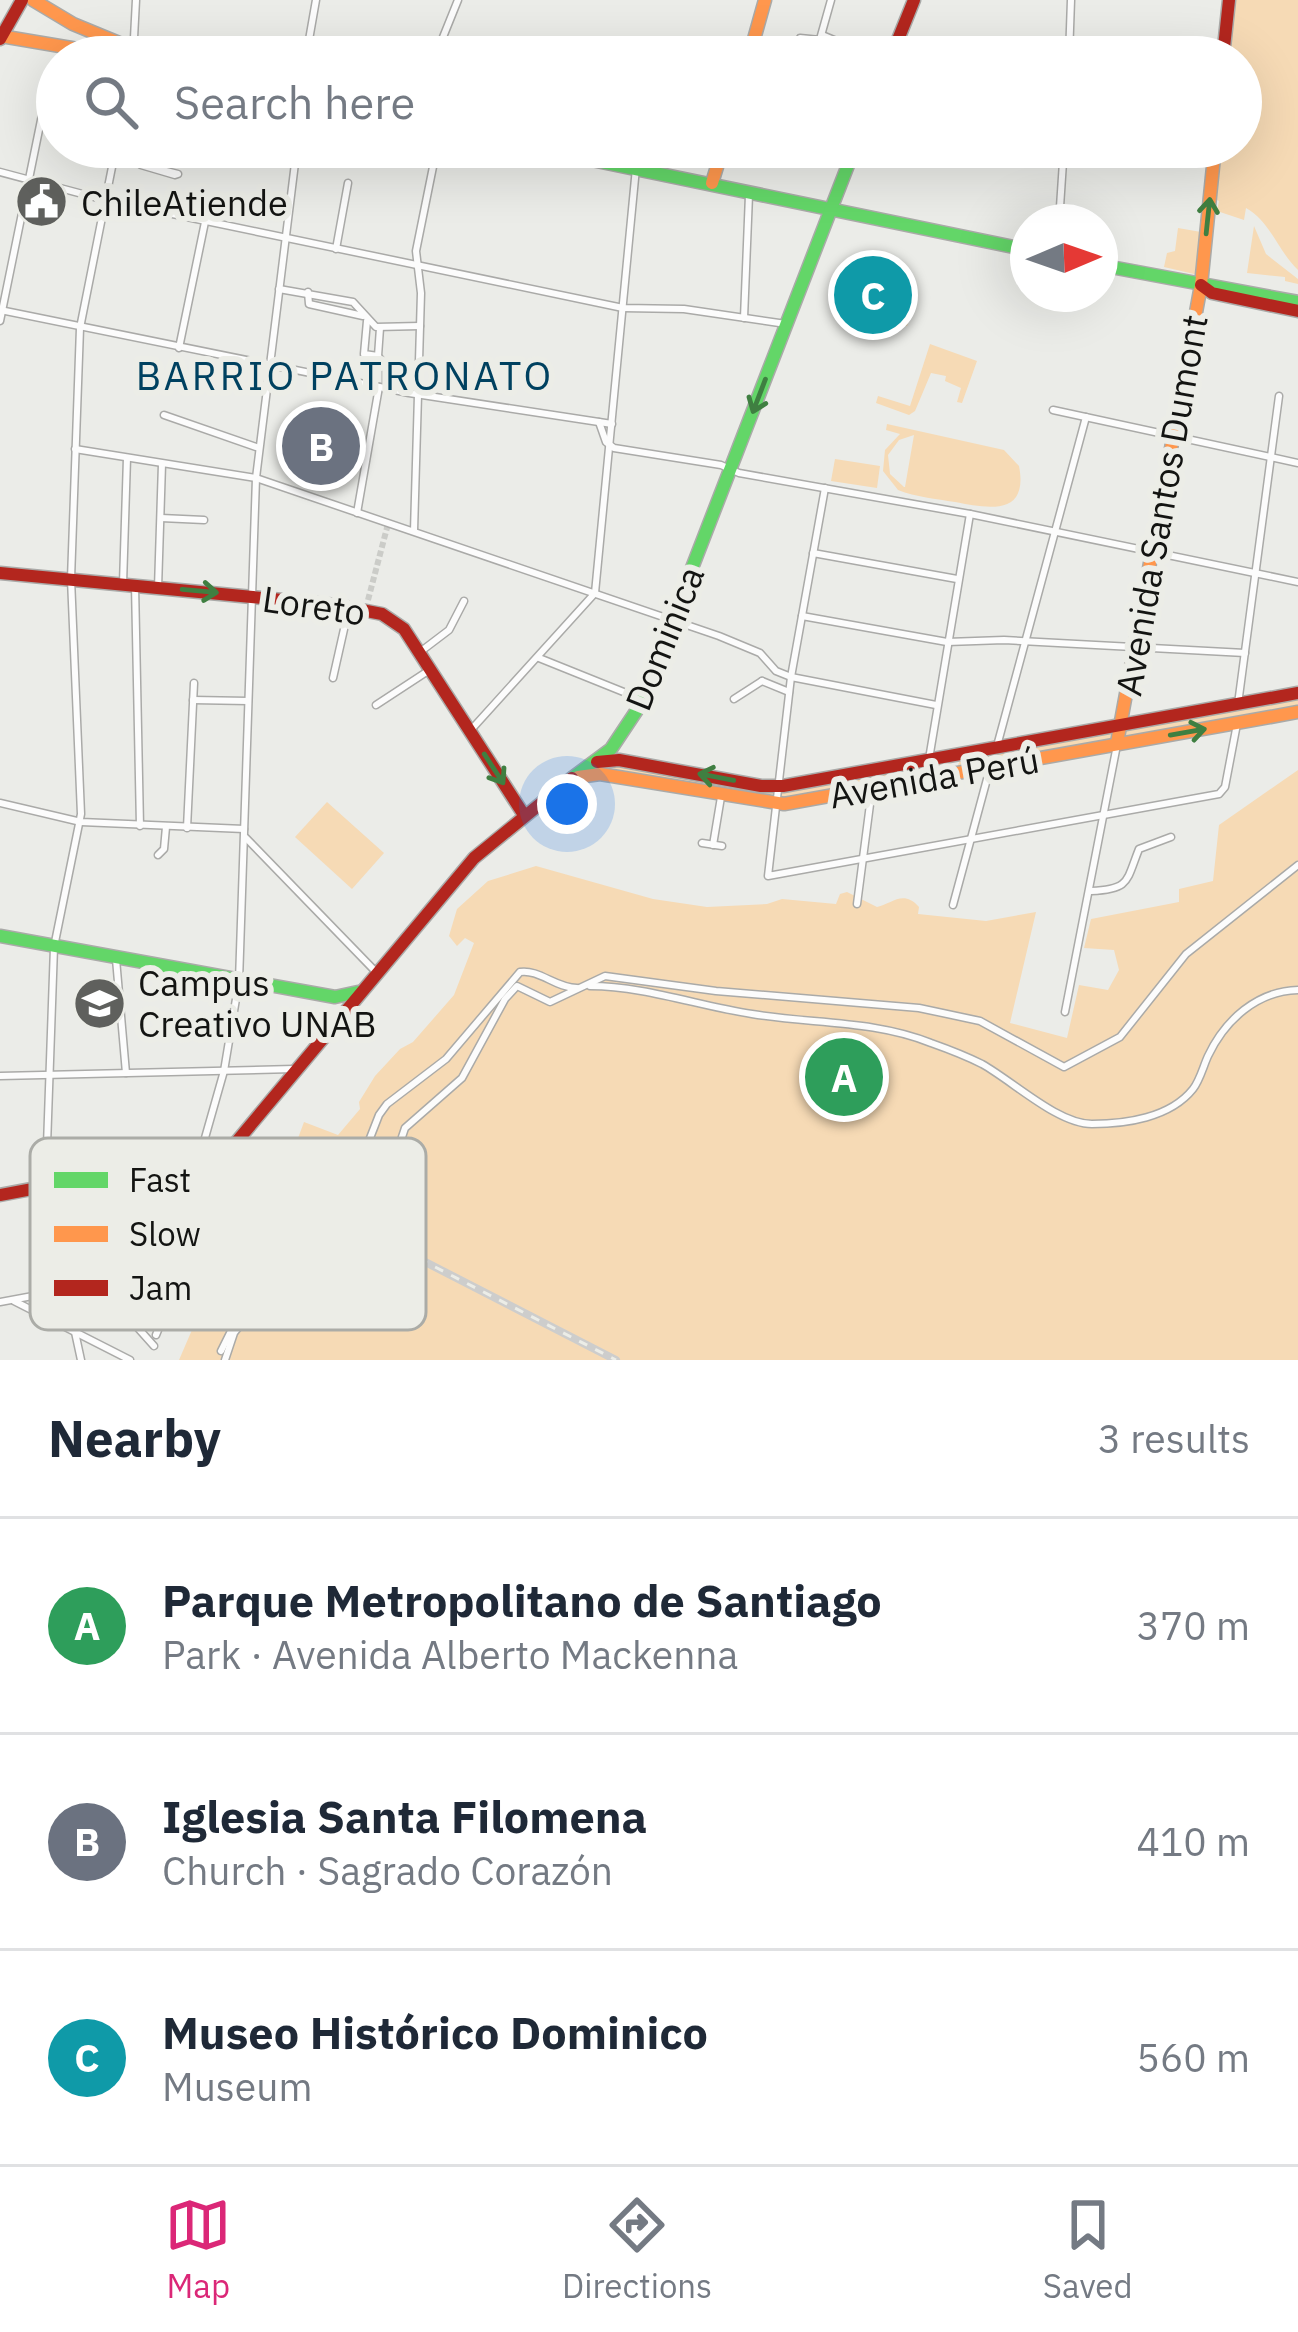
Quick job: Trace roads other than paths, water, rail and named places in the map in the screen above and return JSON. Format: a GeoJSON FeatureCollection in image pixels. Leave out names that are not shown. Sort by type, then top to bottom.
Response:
{"type":"FeatureCollection","features":[{"type":"Feature","properties":{"kind":"main road"},"geometry":{"type":"LineString","coordinates":[[22,0],[0,37],[36,47]]}},
{"type":"Feature","properties":{"kind":"main road"},"geometry":{"type":"LineString","coordinates":[[33,0],[96,36]]}},
{"type":"Feature","properties":{"kind":"main road"},"geometry":{"type":"LineString","coordinates":[[755,36],[765,0]]}},
{"type":"Feature","properties":{"kind":"main road"},"geometry":{"type":"LineString","coordinates":[[899,36],[914,0]]}},
{"type":"Feature","properties":{"kind":"main road"},"geometry":{"type":"LineString","coordinates":[[1225,36],[1229,0]]}},
{"type":"Feature","properties":{"kind":"main road"},"geometry":{"type":"LineString","coordinates":[[636,168],[1010,246]]}},
{"type":"Feature","properties":{"kind":"main road"},"geometry":{"type":"LineString","coordinates":[[712,183],[717,168]]}},
{"type":"Feature","properties":{"kind":"main road","name":"Dominica"},"geometry":{"type":"LineString","coordinates":[[610,754],[641,699],[847,168]]}},
{"type":"Feature","properties":{"kind":"main road","name":"Avenida Santos Dumont"},"geometry":{"type":"LineString","coordinates":[[1118,744],[1201,285],[1212,168]]}},
{"type":"Feature","properties":{"kind":"main road"},"geometry":{"type":"LineString","coordinates":[[1118,269],[1201,285],[1212,293],[1298,307]]}},
{"type":"Feature","properties":{"kind":"main road","name":"Loreto"},"geometry":{"type":"LineString","coordinates":[[0,573],[349,607],[367,604],[400,625],[524,815]]}},
{"type":"Feature","properties":{"kind":"main road","name":"Avenida Perú"},"geometry":{"type":"LineString","coordinates":[[571,781],[610,754],[777,786],[1298,693]]}},
{"type":"Feature","properties":{"kind":"main road","name":"Avenida Perú"},"geometry":{"type":"LineString","coordinates":[[571,781],[591,774],[775,805],[1298,712]]}},
{"type":"Feature","properties":{"kind":"main road"},"geometry":{"type":"LineString","coordinates":[[610,754],[611,770],[621,778]]}},
{"type":"Feature","properties":{"kind":"main road"},"geometry":{"type":"LineString","coordinates":[[958,754],[953,764],[961,773]]}},
{"type":"Feature","properties":{"kind":"main road"},"geometry":{"type":"LineString","coordinates":[[241,1138],[474,858],[571,781]]}},
{"type":"Feature","properties":{"kind":"main road"},"geometry":{"type":"LineString","coordinates":[[0,936],[335,997],[364,988]]}},
{"type":"Feature","properties":{"kind":"main road"},"geometry":{"type":"LineString","coordinates":[[335,997],[344,1004],[342,1015]]}},
{"type":"Feature","properties":{"kind":"main road"},"geometry":{"type":"LineString","coordinates":[[0,1195],[30,1189]]}},
{"type":"Feature","properties":{"kind":"street"},"geometry":{"type":"LineString","coordinates":[[132,36],[136,0]]}},
{"type":"Feature","properties":{"kind":"street"},"geometry":{"type":"LineString","coordinates":[[310,36],[316,0]]}},
{"type":"Feature","properties":{"kind":"street"},"geometry":{"type":"LineString","coordinates":[[443,36],[458,0]]}},
{"type":"Feature","properties":{"kind":"street"},"geometry":{"type":"LineString","coordinates":[[821,36],[831,0]]}},
{"type":"Feature","properties":{"kind":"street"},"geometry":{"type":"LineString","coordinates":[[1070,36],[1071,0]]}},
{"type":"Feature","properties":{"kind":"street"},"geometry":{"type":"LineString","coordinates":[[0,321],[36,141]]}},
{"type":"Feature","properties":{"kind":"street"},"geometry":{"type":"LineString","coordinates":[[47,1138],[54,947],[81,822],[71,579],[80,328],[112,168]]}},
{"type":"Feature","properties":{"kind":"street"},"geometry":{"type":"LineString","coordinates":[[152,168],[178,173],[165,168]]}},
{"type":"Feature","properties":{"kind":"street"},"geometry":{"type":"LineString","coordinates":[[205,1138],[224,1071],[238,981],[256,478],[294,168]]}},
{"type":"Feature","properties":{"kind":"street"},"geometry":{"type":"LineString","coordinates":[[414,532],[418,234],[432,168]]}},
{"type":"Feature","properties":{"kind":"street"},"geometry":{"type":"LineString","coordinates":[[470,731],[596,593],[636,168]]}},
{"type":"Feature","properties":{"kind":"street"},"geometry":{"type":"LineString","coordinates":[[1060,204],[1063,168]]}},
{"type":"Feature","properties":{"kind":"street"},"geometry":{"type":"LineString","coordinates":[[0,172],[105,200],[623,308],[684,309],[786,324]]}},
{"type":"Feature","properties":{"kind":"street"},"geometry":{"type":"LineString","coordinates":[[336,249],[348,183]]}},
{"type":"Feature","properties":{"kind":"street"},"geometry":{"type":"LineString","coordinates":[[744,318],[750,191]]}},
{"type":"Feature","properties":{"kind":"street"},"geometry":{"type":"LineString","coordinates":[[179,348],[205,221]]}},
{"type":"Feature","properties":{"kind":"street"},"geometry":{"type":"LineString","coordinates":[[279,289],[356,303],[365,318],[380,328],[420,326]]}},
{"type":"Feature","properties":{"kind":"street"},"geometry":{"type":"LineString","coordinates":[[1,310],[382,388],[612,424]]}},
{"type":"Feature","properties":{"kind":"street"},"geometry":{"type":"LineString","coordinates":[[365,318],[364,354],[378,356]]}},
{"type":"Feature","properties":{"kind":"street"},"geometry":{"type":"LineString","coordinates":[[357,513],[386,367],[378,356],[380,328]]}},
{"type":"Feature","properties":{"kind":"street"},"geometry":{"type":"LineString","coordinates":[[1238,704],[1279,396]]}},
{"type":"Feature","properties":{"kind":"street"},"geometry":{"type":"LineString","coordinates":[[1053,410],[1298,463]]}},
{"type":"Feature","properties":{"kind":"street"},"geometry":{"type":"LineString","coordinates":[[164,415],[259,448]]}},
{"type":"Feature","properties":{"kind":"street"},"geometry":{"type":"LineString","coordinates":[[997,746],[1086,417]]}},
{"type":"Feature","properties":{"kind":"street"},"geometry":{"type":"LineString","coordinates":[[598,422],[609,446]]}},
{"type":"Feature","properties":{"kind":"street"},"geometry":{"type":"LineString","coordinates":[[609,446],[1298,581]]}},
{"type":"Feature","properties":{"kind":"street"},"geometry":{"type":"LineString","coordinates":[[75,449],[256,478],[757,651],[776,671],[791,677],[935,705]]}},
{"type":"Feature","properties":{"kind":"street"},"geometry":{"type":"LineString","coordinates":[[127,458],[140,826]]}},
{"type":"Feature","properties":{"kind":"street"},"geometry":{"type":"LineString","coordinates":[[158,588],[162,464]]}},
{"type":"Feature","properties":{"kind":"street"},"geometry":{"type":"LineString","coordinates":[[825,488],[791,677],[768,876],[1222,792],[1237,724]]}},
{"type":"Feature","properties":{"kind":"street"},"geometry":{"type":"LineString","coordinates":[[929,759],[970,514]]}},
{"type":"Feature","properties":{"kind":"street"},"geometry":{"type":"LineString","coordinates":[[161,518],[205,520]]}},
{"type":"Feature","properties":{"kind":"street"},"geometry":{"type":"LineString","coordinates":[[813,553],[958,580]]}},
{"type":"Feature","properties":{"kind":"street"},"geometry":{"type":"LineString","coordinates":[[420,652],[449,630],[464,602]]}},
{"type":"Feature","properties":{"kind":"street"},"geometry":{"type":"LineString","coordinates":[[333,678],[349,607]]}},
{"type":"Feature","properties":{"kind":"street"},"geometry":{"type":"LineString","coordinates":[[802,616],[947,642],[1025,641],[1245,653]]}},
{"type":"Feature","properties":{"kind":"street"},"geometry":{"type":"LineString","coordinates":[[537,658],[641,699]]}},
{"type":"Feature","properties":{"kind":"street"},"geometry":{"type":"LineString","coordinates":[[734,699],[762,681],[769,661]]}},
{"type":"Feature","properties":{"kind":"street"},"geometry":{"type":"LineString","coordinates":[[376,705],[430,669]]}},
{"type":"Feature","properties":{"kind":"street"},"geometry":{"type":"LineString","coordinates":[[762,681],[789,692]]}},
{"type":"Feature","properties":{"kind":"street"},"geometry":{"type":"LineString","coordinates":[[187,828],[194,683]]}},
{"type":"Feature","properties":{"kind":"street"},"geometry":{"type":"LineString","coordinates":[[193,700],[248,701]]}},
{"type":"Feature","properties":{"kind":"street","name":"Avenida Santos Dumont"},"geometry":{"type":"LineString","coordinates":[[1065,1012],[1118,744]]}},
{"type":"Feature","properties":{"kind":"street"},"geometry":{"type":"LineString","coordinates":[[953,905],[990,768]]}},
{"type":"Feature","properties":{"kind":"street"},"geometry":{"type":"LineString","coordinates":[[857,904],[872,789]]}},
{"type":"Feature","properties":{"kind":"street"},"geometry":{"type":"LineString","coordinates":[[702,843],[717,845],[721,796]]}},
{"type":"Feature","properties":{"kind":"street"},"geometry":{"type":"LineString","coordinates":[[0,803],[81,822],[244,833],[377,974]]}},
{"type":"Feature","properties":{"kind":"street"},"geometry":{"type":"LineString","coordinates":[[158,855],[164,849],[166,827]]}},
{"type":"Feature","properties":{"kind":"street"},"geometry":{"type":"LineString","coordinates":[[1091,891],[1117,890],[1126,883],[1139,849],[1171,837]]}},
{"type":"Feature","properties":{"kind":"street"},"geometry":{"type":"LineString","coordinates":[[402,1138],[405,1128],[462,1078],[518,986],[550,1002],[605,976],[930,1010],[980,1021],[1064,1067],[1120,1037],[1186,954],[1298,865]]}},
{"type":"Feature","properties":{"kind":"street"},"geometry":{"type":"LineString","coordinates":[[116,959],[126,1073]]}},
{"type":"Feature","properties":{"kind":"street"},"geometry":{"type":"LineString","coordinates":[[370,1138],[387,1104],[446,1059],[520,971],[530,970],[562,986],[614,988],[756,1015],[856,1024],[914,1037],[982,1064],[1027,1090],[1062,1118],[1089,1124],[1141,1119],[1184,1098],[1198,1081],[1216,1042],[1239,1015],[1263,996],[1298,990]]}},
{"type":"Feature","properties":{"kind":"street"},"geometry":{"type":"LineString","coordinates":[[0,1076],[294,1069]]}},
{"type":"Feature","properties":{"kind":"street"},"geometry":{"type":"LineString","coordinates":[[0,1302],[30,1296]]}},
{"type":"Feature","properties":{"kind":"street"},"geometry":{"type":"LineString","coordinates":[[10,1300],[30,1309]]}},
{"type":"Feature","properties":{"kind":"street"},"geometry":{"type":"LineString","coordinates":[[75,1330],[81,1360]]}},
{"type":"Feature","properties":{"kind":"street"},"geometry":{"type":"LineString","coordinates":[[75,1330],[130,1360]]}},
{"type":"Feature","properties":{"kind":"street"},"geometry":{"type":"LineString","coordinates":[[140,1330],[154,1346]]}},
{"type":"Feature","properties":{"kind":"street"},"geometry":{"type":"LineString","coordinates":[[155,1335],[157,1330]]}},
{"type":"Feature","properties":{"kind":"street"},"geometry":{"type":"LineString","coordinates":[[223,1360],[225,1340],[233,1330]]}},
{"type":"Feature","properties":{"kind":"street"},"geometry":{"type":"LineString","coordinates":[[223,1360],[236,1330]]}},
{"type":"Feature","properties":{"kind":"tunnel"},"geometry":{"type":"LineString","coordinates":[[368,600],[388,524]]}},
{"type":"Feature","properties":{"kind":"railway"},"geometry":{"type":"LineString","coordinates":[[426,1262],[616,1360]]}},
{"type":"Feature","properties":{"kind":"place","name":"ChileAtiende"},"geometry":{"type":"Point","coordinates":[42,202]}},
{"type":"Feature","properties":{"kind":"place","name":"Museo Histórico Dominico"},"geometry":{"type":"Point","coordinates":[873,295]}},
{"type":"Feature","properties":{"kind":"place","name":"Iglesia Santa Filomena"},"geometry":{"type":"Point","coordinates":[321,446]}},
{"type":"Feature","properties":{"kind":"place","name":"Campus Creativo UNAB"},"geometry":{"type":"Point","coordinates":[99,1003]}},
{"type":"Feature","properties":{"kind":"place","name":"Parque Metropolitano de Santiago"},"geometry":{"type":"Point","coordinates":[844,1077]}},
{"type":"Feature","properties":{"kind":"district","name":"BARRIO PATRONATO"},"geometry":{"type":"Point","coordinates":[345,375]}}]}
